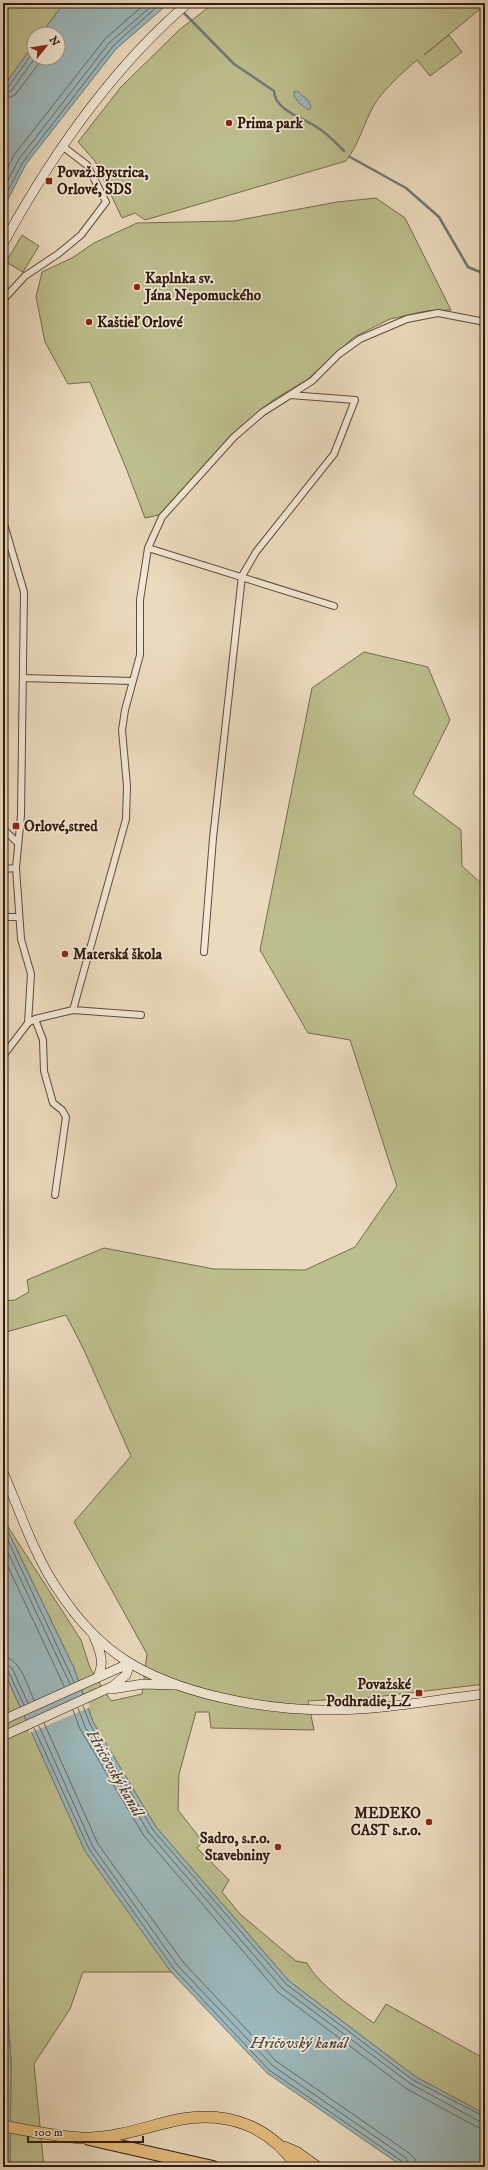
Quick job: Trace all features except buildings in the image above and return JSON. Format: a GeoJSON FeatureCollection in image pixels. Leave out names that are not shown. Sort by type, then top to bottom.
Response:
{"type":"FeatureCollection","features":[{"type":"Feature","properties":{"kind":"highway"},"geometry":{"type":"LineString","coordinates":[[89,2138],[123,2134],[181,2120],[211,2116],[231,2118],[265,2133],[280,2145],[297,2167]]}},
{"type":"Feature","properties":{"kind":"highway"},"geometry":{"type":"LineString","coordinates":[[3,2126],[89,2138],[214,2167]]}},
{"type":"Feature","properties":{"kind":"highway"},"geometry":{"type":"LineString","coordinates":[[280,2145],[296,2152],[316,2167]]}},
{"type":"Feature","properties":{"kind":"main road"},"geometry":{"type":"LineString","coordinates":[[3,244],[62,146],[112,81],[146,44],[188,3]]}},
{"type":"Feature","properties":{"kind":"main road"},"geometry":{"type":"LineString","coordinates":[[3,1472],[37,1552],[54,1584],[71,1608],[91,1630],[113,1651],[130,1663],[180,1685],[243,1702],[322,1710],[376,1707],[485,1694]]}},
{"type":"Feature","properties":{"kind":"main road"},"geometry":{"type":"LineString","coordinates":[[91,1630],[102,1661],[101,1670],[93,1679]]}},
{"type":"Feature","properties":{"kind":"main road"},"geometry":{"type":"LineString","coordinates":[[3,1720],[130,1663]]}},
{"type":"Feature","properties":{"kind":"main road"},"geometry":{"type":"LineString","coordinates":[[3,1736],[100,1693],[126,1675],[130,1663]]}},
{"type":"Feature","properties":{"kind":"main road"},"geometry":{"type":"LineString","coordinates":[[100,1693],[143,1684],[180,1685]]}},
{"type":"Feature","properties":{"kind":"street"},"geometry":{"type":"LineString","coordinates":[[3,300],[25,276],[77,238],[106,202],[87,165],[62,146]]}},
{"type":"Feature","properties":{"kind":"street"},"geometry":{"type":"LineString","coordinates":[[73,1010],[126,819],[127,786],[122,730],[132,681],[140,655],[140,600],[148,548],[162,517],[234,436],[263,412],[312,381],[339,354],[355,343],[407,319],[438,313],[485,322]]}},
{"type":"Feature","properties":{"kind":"street"},"geometry":{"type":"LineString","coordinates":[[204,952],[214,830],[242,576],[256,552],[334,454],[355,400],[290,395]]}},
{"type":"Feature","properties":{"kind":"street"},"geometry":{"type":"LineString","coordinates":[[3,521],[24,592],[22,815],[16,868],[18,917],[21,939],[31,974],[28,1023]]}},
{"type":"Feature","properties":{"kind":"street"},"geometry":{"type":"LineString","coordinates":[[148,548],[242,576],[334,606]]}},
{"type":"Feature","properties":{"kind":"street"},"geometry":{"type":"LineString","coordinates":[[23,678],[132,681]]}},
{"type":"Feature","properties":{"kind":"street"},"geometry":{"type":"LineString","coordinates":[[3,829],[18,843]]}},
{"type":"Feature","properties":{"kind":"street"},"geometry":{"type":"LineString","coordinates":[[3,869],[16,868]]}},
{"type":"Feature","properties":{"kind":"street"},"geometry":{"type":"LineString","coordinates":[[3,918],[18,917]]}},
{"type":"Feature","properties":{"kind":"street"},"geometry":{"type":"LineString","coordinates":[[3,1056],[28,1023],[35,1019],[73,1010],[141,1015]]}},
{"type":"Feature","properties":{"kind":"street"},"geometry":{"type":"LineString","coordinates":[[35,1019],[43,1040],[44,1071],[53,1103],[62,1110],[66,1118],[55,1195]]}},
{"type":"Feature","properties":{"kind":"green space"},"geometry":{"type":"Polygon","coordinates":[[[3,3],[64,3],[47,26],[26,26],[26,55],[3,87],[3,3]]]}},
{"type":"Feature","properties":{"kind":"green space","name":"Prima park"},"geometry":{"type":"Polygon","coordinates":[[[214,3],[485,3],[485,5],[424,55],[449,35],[462,52],[430,76],[417,60],[388,87],[370,112],[355,147],[346,161],[145,220],[135,213],[122,218],[95,161],[78,142],[121,87],[179,30],[214,3]]]}},
{"type":"Feature","properties":{"kind":"green space"},"geometry":{"type":"Polygon","coordinates":[[[376,198],[405,218],[451,310],[426,311],[390,319],[354,337],[308,379],[273,400],[232,434],[159,515],[145,518],[90,382],[68,384],[45,342],[36,297],[42,272],[72,258],[94,243],[137,223],[234,221],[337,202],[376,198]]]}},
{"type":"Feature","properties":{"kind":"green space"},"geometry":{"type":"Polygon","coordinates":[[[22,235],[39,246],[23,272],[6,262],[22,235]]]}},
{"type":"Feature","properties":{"kind":"green space"},"geometry":{"type":"Polygon","coordinates":[[[364,652],[428,667],[450,720],[413,794],[461,830],[462,866],[485,887],[485,1684],[375,1697],[308,1701],[314,1730],[211,1728],[209,1712],[196,1712],[179,1774],[178,1810],[203,1842],[197,1848],[229,1880],[222,1892],[240,1914],[296,1961],[307,1963],[319,1979],[337,1996],[374,2023],[386,2004],[485,2059],[485,2114],[416,2077],[289,1981],[156,1827],[93,1722],[74,1668],[3,1521],[3,1519],[81,1640],[90,1668],[111,1701],[142,1694],[147,1654],[74,1522],[131,1456],[84,1350],[66,1315],[3,1333],[3,1301],[15,1300],[29,1292],[27,1280],[104,1248],[214,1269],[305,1270],[355,1247],[397,1186],[350,1040],[308,1033],[260,950],[312,688],[364,652]]]}},
{"type":"Feature","properties":{"kind":"green space"},"geometry":{"type":"Polygon","coordinates":[[[3,1669],[85,1851],[171,1972],[83,1972],[70,2009],[34,2064],[44,2167],[10,2167],[11,2062],[3,1936],[3,1669]]]}},
{"type":"Feature","properties":{"kind":"water"},"geometry":{"type":"Polygon","coordinates":[[[64,3],[166,3],[161,10],[116,49],[26,164],[3,209],[3,87],[26,55],[26,66],[66,66],[66,26],[47,26],[64,3]]]}},
{"type":"Feature","properties":{"kind":"water"},"geometry":{"type":"Polygon","coordinates":[[[297,91],[309,101],[311,108],[309,110],[300,104],[294,96],[294,92],[297,91]]]}},
{"type":"Feature","properties":{"kind":"water","name":"Hričovský kanál"},"geometry":{"type":"Polygon","coordinates":[[[3,1521],[74,1668],[93,1722],[156,1827],[289,1981],[416,2077],[485,2114],[485,2167],[405,2167],[399,2164],[267,2073],[171,1972],[85,1851],[3,1669],[3,1521]]]}},
{"type":"Feature","properties":{"kind":"water"},"geometry":{"type":"Polygon","coordinates":[[[3,1936],[11,2062],[10,2167],[3,2167],[3,1936]]]}},
{"type":"Feature","properties":{"kind":"pier"},"geometry":{"type":"Polygon","coordinates":[[[85,1694],[90,1707],[30,1733],[25,1721],[85,1694]]]}},
{"type":"Feature","properties":{"kind":"waterway"},"geometry":{"type":"LineString","coordinates":[[182,11],[234,64],[274,91],[279,104],[291,113],[322,130],[344,151]]}},
{"type":"Feature","properties":{"kind":"waterway"},"geometry":{"type":"LineString","coordinates":[[350,157],[406,188],[439,217],[468,267],[485,274]]}},
{"type":"Feature","properties":{"kind":"place","name":"Prima park"},"geometry":{"type":"Point","coordinates":[229,123]}},
{"type":"Feature","properties":{"kind":"place","name":"Považ.Bystrica, Orlové, SDS"},"geometry":{"type":"Point","coordinates":[49,181]}},
{"type":"Feature","properties":{"kind":"place","name":"Kaplnka sv. Jána Nepomuckého"},"geometry":{"type":"Point","coordinates":[137,287]}},
{"type":"Feature","properties":{"kind":"place","name":"Kaštieľ Orlové"},"geometry":{"type":"Point","coordinates":[89,322]}},
{"type":"Feature","properties":{"kind":"place","name":"Orlové,stred"},"geometry":{"type":"Point","coordinates":[16,826]}},
{"type":"Feature","properties":{"kind":"place","name":"Materská škola"},"geometry":{"type":"Point","coordinates":[65,954]}},
{"type":"Feature","properties":{"kind":"place","name":"Považské Podhradie,LZ"},"geometry":{"type":"Point","coordinates":[419,1693]}},
{"type":"Feature","properties":{"kind":"place","name":"MEDEKO CAST s.r.o."},"geometry":{"type":"Point","coordinates":[429,1822]}},
{"type":"Feature","properties":{"kind":"place","name":"Sadro, s.r.o. Stavebniny"},"geometry":{"type":"Point","coordinates":[278,1847]}}]}
